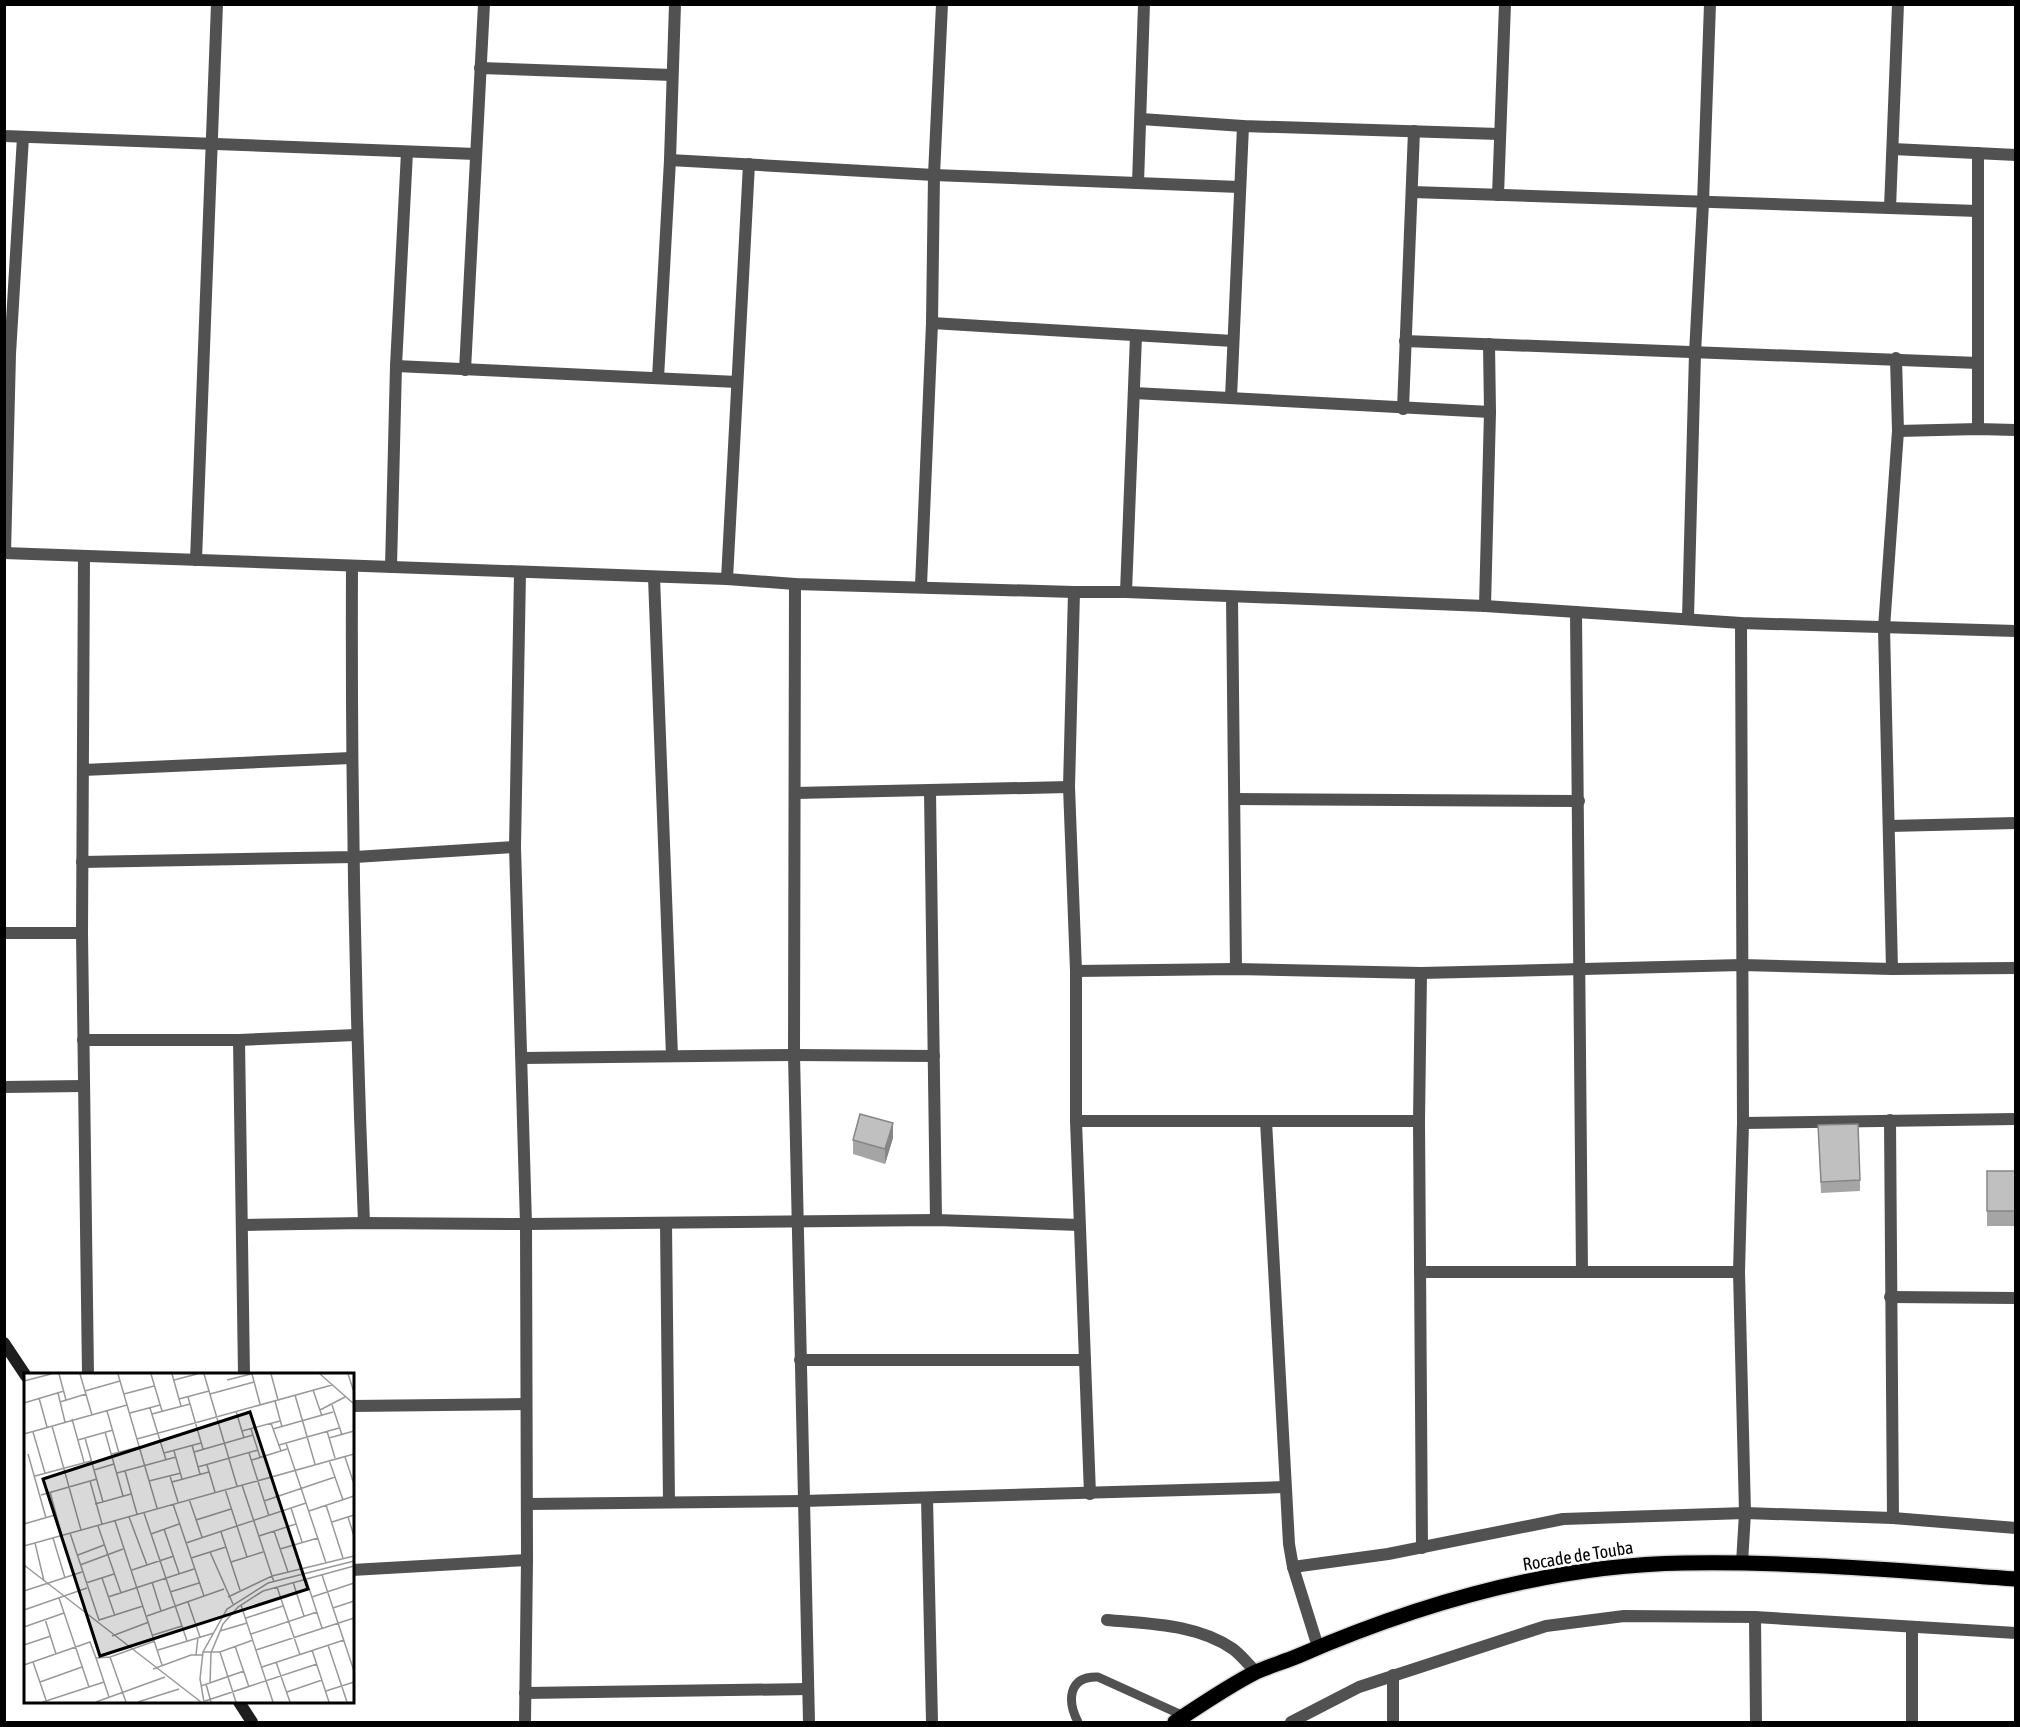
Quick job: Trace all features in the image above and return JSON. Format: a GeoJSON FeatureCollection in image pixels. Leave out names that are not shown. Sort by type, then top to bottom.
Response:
{"type":"FeatureCollection","features":[{"type":"Feature","properties":{"kind":"main road","name":"Rocade de Touba"},"geometry":{"type":"LineString","coordinates":[[1179,1719],[1256,1672],[1374,1624],[1458,1598],[1552,1577],[1626,1566],[1742,1563],[1818,1565],[2016,1579]]}},
{"type":"Feature","properties":{"kind":"street"},"geometry":{"type":"LineString","coordinates":[[196,560],[217,4]]}},
{"type":"Feature","properties":{"kind":"street"},"geometry":{"type":"LineString","coordinates":[[465,370],[484,4]]}},
{"type":"Feature","properties":{"kind":"street"},"geometry":{"type":"LineString","coordinates":[[658,378],[670,160],[675,4]]}},
{"type":"Feature","properties":{"kind":"street"},"geometry":{"type":"LineString","coordinates":[[921,586],[932,323],[934,175],[942,4]]}},
{"type":"Feature","properties":{"kind":"street"},"geometry":{"type":"LineString","coordinates":[[1138,183],[1144,4]]}},
{"type":"Feature","properties":{"kind":"street"},"geometry":{"type":"LineString","coordinates":[[1498,195],[1505,4]]}},
{"type":"Feature","properties":{"kind":"street"},"geometry":{"type":"LineString","coordinates":[[1688,618],[1695,353],[1710,4]]}},
{"type":"Feature","properties":{"kind":"street"},"geometry":{"type":"LineString","coordinates":[[1890,208],[1898,4]]}},
{"type":"Feature","properties":{"kind":"street"},"geometry":{"type":"LineString","coordinates":[[480,68],[672,75]]}},
{"type":"Feature","properties":{"kind":"street"},"geometry":{"type":"LineString","coordinates":[[1141,119],[1243,126],[1500,134]]}},
{"type":"Feature","properties":{"kind":"street"},"geometry":{"type":"LineString","coordinates":[[1231,398],[1243,126]]}},
{"type":"Feature","properties":{"kind":"street"},"geometry":{"type":"LineString","coordinates":[[1403,409],[1414,131]]}},
{"type":"Feature","properties":{"kind":"street"},"geometry":{"type":"LineString","coordinates":[[4,136],[476,154]]}},
{"type":"Feature","properties":{"kind":"street"},"geometry":{"type":"LineString","coordinates":[[23,137],[7,354],[5,553],[727,579],[795,584],[1126,592],[1485,606],[1741,623],[2016,631]]}},
{"type":"Feature","properties":{"kind":"street"},"geometry":{"type":"LineString","coordinates":[[1893,149],[2016,155]]}},
{"type":"Feature","properties":{"kind":"street"},"geometry":{"type":"LineString","coordinates":[[391,567],[396,366],[407,152]]}},
{"type":"Feature","properties":{"kind":"street"},"geometry":{"type":"LineString","coordinates":[[1978,153],[1978,429]]}},
{"type":"Feature","properties":{"kind":"street"},"geometry":{"type":"LineString","coordinates":[[670,160],[934,175],[1239,187]]}},
{"type":"Feature","properties":{"kind":"street"},"geometry":{"type":"LineString","coordinates":[[727,579],[749,164]]}},
{"type":"Feature","properties":{"kind":"street"},"geometry":{"type":"LineString","coordinates":[[1412,192],[1978,212]]}},
{"type":"Feature","properties":{"kind":"street"},"geometry":{"type":"LineString","coordinates":[[932,323],[1233,341]]}},
{"type":"Feature","properties":{"kind":"street"},"geometry":{"type":"LineString","coordinates":[[1126,592],[1136,336]]}},
{"type":"Feature","properties":{"kind":"street"},"geometry":{"type":"LineString","coordinates":[[1405,341],[1695,353],[1896,358],[1978,363]]}},
{"type":"Feature","properties":{"kind":"street"},"geometry":{"type":"LineString","coordinates":[[1485,606],[1490,412],[1489,344]]}},
{"type":"Feature","properties":{"kind":"street"},"geometry":{"type":"LineString","coordinates":[[1892,969],[1884,628],[1898,431],[1896,358]]}},
{"type":"Feature","properties":{"kind":"street"},"geometry":{"type":"LineString","coordinates":[[396,366],[737,382]]}},
{"type":"Feature","properties":{"kind":"street"},"geometry":{"type":"LineString","coordinates":[[1134,393],[1490,412]]}},
{"type":"Feature","properties":{"kind":"street"},"geometry":{"type":"LineString","coordinates":[[1898,431],[2016,430]]}},
{"type":"Feature","properties":{"kind":"street"},"geometry":{"type":"LineString","coordinates":[[84,556],[82,933],[88,1373]]}},
{"type":"Feature","properties":{"kind":"street"},"geometry":{"type":"LineString","coordinates":[[352,567],[351,758],[355,857],[356,1035],[364,1223]]}},
{"type":"Feature","properties":{"kind":"street"},"geometry":{"type":"LineString","coordinates":[[520,573],[515,847],[526,1224],[525,1722]]}},
{"type":"Feature","properties":{"kind":"street"},"geometry":{"type":"LineString","coordinates":[[654,577],[672,1056]]}},
{"type":"Feature","properties":{"kind":"street"},"geometry":{"type":"LineString","coordinates":[[795,584],[794,1055],[809,1722]]}},
{"type":"Feature","properties":{"kind":"street"},"geometry":{"type":"LineString","coordinates":[[1074,592],[1069,787],[1076,971],[1079,1225],[1090,1494]]}},
{"type":"Feature","properties":{"kind":"street"},"geometry":{"type":"LineString","coordinates":[[1232,597],[1236,969]]}},
{"type":"Feature","properties":{"kind":"street"},"geometry":{"type":"LineString","coordinates":[[1576,612],[1582,1272]]}},
{"type":"Feature","properties":{"kind":"street"},"geometry":{"type":"LineString","coordinates":[[1741,623],[1743,1123],[1739,1272],[1745,1513],[1742,1563]]}},
{"type":"Feature","properties":{"kind":"street"},"geometry":{"type":"LineString","coordinates":[[83,770],[351,758]]}},
{"type":"Feature","properties":{"kind":"street"},"geometry":{"type":"LineString","coordinates":[[795,793],[1069,787]]}},
{"type":"Feature","properties":{"kind":"street"},"geometry":{"type":"LineString","coordinates":[[930,791],[936,1220]]}},
{"type":"Feature","properties":{"kind":"street"},"geometry":{"type":"LineString","coordinates":[[1235,799],[1579,801]]}},
{"type":"Feature","properties":{"kind":"street"},"geometry":{"type":"LineString","coordinates":[[1889,826],[2016,823]]}},
{"type":"Feature","properties":{"kind":"street"},"geometry":{"type":"LineString","coordinates":[[82,862],[355,857],[515,847]]}},
{"type":"Feature","properties":{"kind":"street"},"geometry":{"type":"LineString","coordinates":[[4,933],[82,933]]}},
{"type":"Feature","properties":{"kind":"street"},"geometry":{"type":"LineString","coordinates":[[1076,971],[1236,969],[1421,973],[1742,965],[1892,969],[2016,968]]}},
{"type":"Feature","properties":{"kind":"street"},"geometry":{"type":"LineString","coordinates":[[1421,973],[1419,1121],[1422,1548]]}},
{"type":"Feature","properties":{"kind":"street"},"geometry":{"type":"LineString","coordinates":[[83,1040],[239,1040],[356,1035]]}},
{"type":"Feature","properties":{"kind":"street"},"geometry":{"type":"LineString","coordinates":[[239,1040],[244,1373]]}},
{"type":"Feature","properties":{"kind":"street"},"geometry":{"type":"LineString","coordinates":[[522,1058],[934,1056]]}},
{"type":"Feature","properties":{"kind":"street"},"geometry":{"type":"LineString","coordinates":[[4,1087],[84,1086]]}},
{"type":"Feature","properties":{"kind":"street"},"geometry":{"type":"LineString","coordinates":[[1743,1123],[2016,1119]]}},
{"type":"Feature","properties":{"kind":"street"},"geometry":{"type":"LineString","coordinates":[[1890,1120],[1893,1518]]}},
{"type":"Feature","properties":{"kind":"street"},"geometry":{"type":"LineString","coordinates":[[1076,1121],[1419,1121]]}},
{"type":"Feature","properties":{"kind":"street"},"geometry":{"type":"LineString","coordinates":[[1266,1121],[1288,1544],[1318,1647]]}},
{"type":"Feature","properties":{"kind":"street"},"geometry":{"type":"LineString","coordinates":[[242,1225],[936,1220],[1079,1225]]}},
{"type":"Feature","properties":{"kind":"street"},"geometry":{"type":"LineString","coordinates":[[666,1223],[669,1502]]}},
{"type":"Feature","properties":{"kind":"street"},"geometry":{"type":"LineString","coordinates":[[1420,1272],[1739,1272]]}},
{"type":"Feature","properties":{"kind":"street"},"geometry":{"type":"LineString","coordinates":[[1890,1297],[2016,1298]]}},
{"type":"Feature","properties":{"kind":"street"},"geometry":{"type":"LineString","coordinates":[[4,1343],[24,1373]]}},
{"type":"Feature","properties":{"kind":"street"},"geometry":{"type":"LineString","coordinates":[[800,1360],[1085,1360]]}},
{"type":"Feature","properties":{"kind":"street"},"geometry":{"type":"LineString","coordinates":[[354,1406],[526,1404]]}},
{"type":"Feature","properties":{"kind":"street"},"geometry":{"type":"LineString","coordinates":[[527,1504],[803,1501],[1285,1487]]}},
{"type":"Feature","properties":{"kind":"street"},"geometry":{"type":"LineString","coordinates":[[927,1498],[932,1722]]}},
{"type":"Feature","properties":{"kind":"street"},"geometry":{"type":"LineString","coordinates":[[1293,1567],[1422,1548],[1563,1519],[1745,1513],[1893,1518],[2016,1528]]}},
{"type":"Feature","properties":{"kind":"street"},"geometry":{"type":"LineString","coordinates":[[354,1570],[527,1560]]}},
{"type":"Feature","properties":{"kind":"street"},"geometry":{"type":"LineString","coordinates":[[1291,1722],[1359,1687],[1546,1626],[1624,1616],[1755,1617],[2016,1633]]}},
{"type":"Feature","properties":{"kind":"street"},"geometry":{"type":"LineString","coordinates":[[1755,1617],[1756,1722]]}},
{"type":"Feature","properties":{"kind":"street"},"geometry":{"type":"LineString","coordinates":[[1107,1620],[1170,1626],[1199,1633],[1233,1649],[1256,1672]]}},
{"type":"Feature","properties":{"kind":"street"},"geometry":{"type":"LineString","coordinates":[[1912,1628],[1912,1722]]}},
{"type":"Feature","properties":{"kind":"street"},"geometry":{"type":"LineString","coordinates":[[1393,1675],[1393,1722]]}},
{"type":"Feature","properties":{"kind":"street"},"geometry":{"type":"LineString","coordinates":[[525,1693],[808,1689]]}},
{"type":"Feature","properties":{"kind":"street"},"geometry":{"type":"LineString","coordinates":[[240,1703],[252,1722]]}},
{"type":"Feature","properties":{"kind":"lane"},"geometry":{"type":"LineString","coordinates":[[1078,1722],[1071,1703],[1077,1683],[1085,1676],[1098,1677],[1179,1719]]}},
{"type":"Feature","properties":{"kind":"building"},"geometry":{"type":"Polygon","coordinates":[[[860,1114],[893,1123],[885,1149],[853,1140],[860,1114]]]}},
{"type":"Feature","properties":{"kind":"building"},"geometry":{"type":"Polygon","coordinates":[[[1858,1124],[1860,1180],[1821,1182],[1818,1125],[1858,1124]]]}},
{"type":"Feature","properties":{"kind":"building"},"geometry":{"type":"Polygon","coordinates":[[[1987,1171],[2016,1171],[2016,1211],[1987,1211],[1987,1171]]]}}]}
